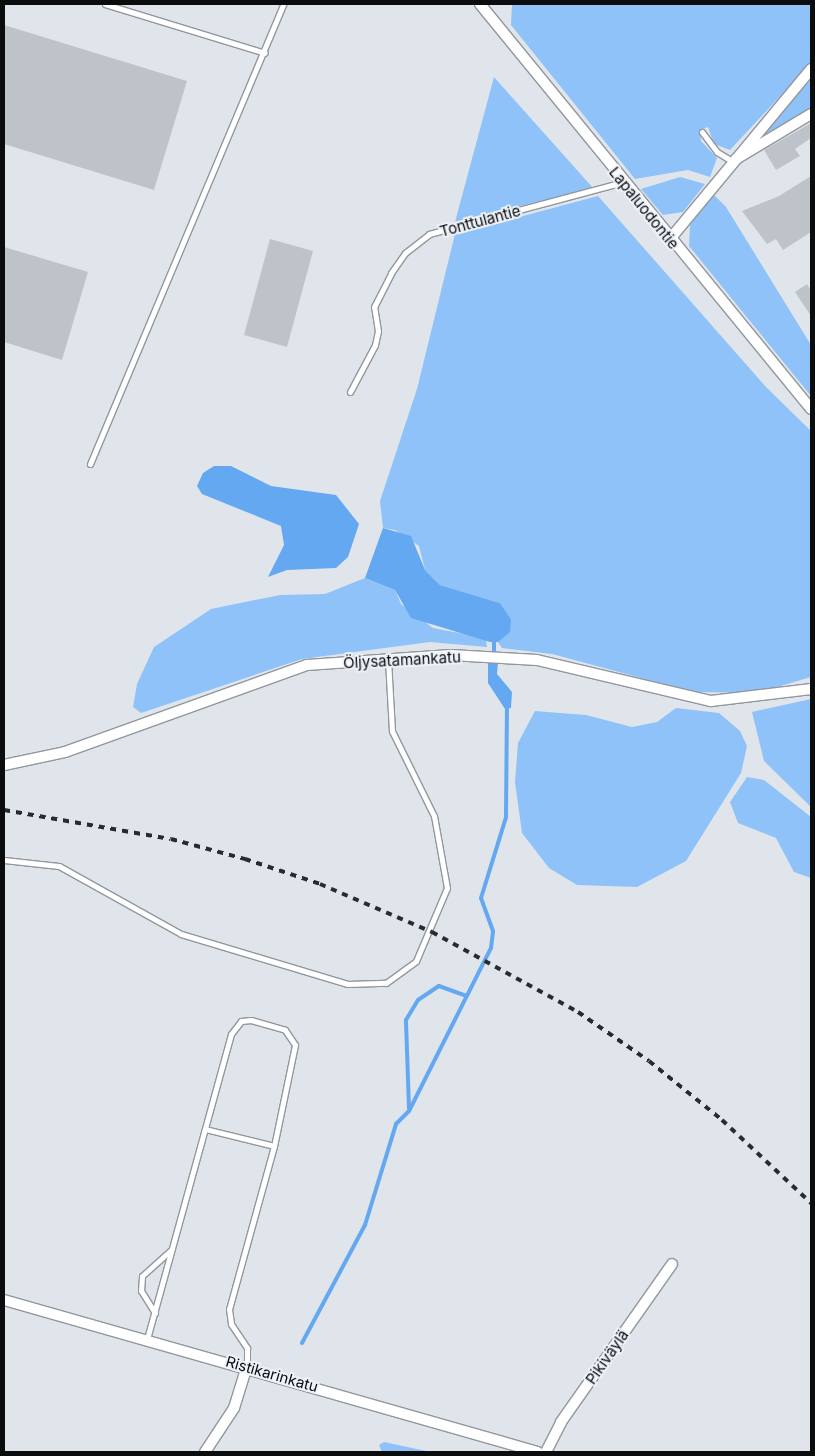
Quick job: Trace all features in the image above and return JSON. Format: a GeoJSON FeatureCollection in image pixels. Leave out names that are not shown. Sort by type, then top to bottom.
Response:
{"type":"FeatureCollection","features":[{"type":"Feature","properties":{"kind":"street","name":"Lapaluodontie"},"geometry":{"type":"LineString","coordinates":[[480,4],[623,182],[811,409]]}},
{"type":"Feature","properties":{"kind":"street"},"geometry":{"type":"LineString","coordinates":[[670,239],[732,161],[811,69]]}},
{"type":"Feature","properties":{"kind":"street"},"geometry":{"type":"LineString","coordinates":[[732,161],[811,114]]}},
{"type":"Feature","properties":{"kind":"street","name":"Öljysatamankatu"},"geometry":{"type":"LineString","coordinates":[[4,765],[64,752],[307,665],[451,655],[537,660],[711,701],[811,689]]}},
{"type":"Feature","properties":{"kind":"street","name":"Pikiväylä"},"geometry":{"type":"LineString","coordinates":[[546,1452],[561,1422],[672,1264]]}},
{"type":"Feature","properties":{"kind":"street","name":"Ristikarinkatu"},"geometry":{"type":"LineString","coordinates":[[4,1300],[247,1366],[538,1452]]}},
{"type":"Feature","properties":{"kind":"street"},"geometry":{"type":"LineString","coordinates":[[205,1452],[234,1408],[247,1366]]}},
{"type":"Feature","properties":{"kind":"lane"},"geometry":{"type":"LineString","coordinates":[[105,4],[265,53]]}},
{"type":"Feature","properties":{"kind":"lane"},"geometry":{"type":"LineString","coordinates":[[90,464],[265,53],[283,4]]}},
{"type":"Feature","properties":{"kind":"lane"},"geometry":{"type":"LineString","coordinates":[[702,132],[718,152],[732,161]]}},
{"type":"Feature","properties":{"kind":"lane","name":"Tonttulantie"},"geometry":{"type":"LineString","coordinates":[[350,392],[375,345],[378,330],[374,307],[405,253],[423,239],[623,182]]}},
{"type":"Feature","properties":{"kind":"lane"},"geometry":{"type":"LineString","coordinates":[[4,860],[59,866],[181,934],[348,984],[386,983],[416,961],[448,888],[434,816],[392,731],[388,660]]}},
{"type":"Feature","properties":{"kind":"lane"},"geometry":{"type":"LineString","coordinates":[[147,1339],[231,1034],[241,1021],[251,1020],[285,1030],[295,1045],[274,1146],[229,1309],[230,1324],[247,1348],[247,1366]]}},
{"type":"Feature","properties":{"kind":"lane"},"geometry":{"type":"LineString","coordinates":[[205,1129],[274,1146]]}},
{"type":"Feature","properties":{"kind":"lane"},"geometry":{"type":"LineString","coordinates":[[155,1313],[141,1291],[142,1276],[172,1249]]}},
{"type":"Feature","properties":{"kind":"shaded area"},"geometry":{"type":"Polygon","coordinates":[[[512,4],[811,4],[811,63],[730,150],[714,144],[708,127],[700,130],[701,141],[717,158],[710,177],[688,170],[635,179],[511,25],[512,4]]]}},
{"type":"Feature","properties":{"kind":"shaded area"},"geometry":{"type":"Polygon","coordinates":[[[494,77],[593,188],[455,222],[494,77]]]}},
{"type":"Feature","properties":{"kind":"shaded area"},"geometry":{"type":"Polygon","coordinates":[[[811,80],[811,108],[757,141],[789,102],[811,80]]]}},
{"type":"Feature","properties":{"kind":"shaded area"},"geometry":{"type":"Polygon","coordinates":[[[680,177],[705,184],[683,212],[663,215],[641,189],[680,177]]]}},
{"type":"Feature","properties":{"kind":"shaded area"},"geometry":{"type":"Polygon","coordinates":[[[713,194],[726,207],[811,345],[811,396],[689,246],[690,225],[713,194]]]}},
{"type":"Feature","properties":{"kind":"shaded area"},"geometry":{"type":"Polygon","coordinates":[[[598,196],[766,387],[811,431],[811,677],[757,693],[693,692],[552,654],[502,648],[498,642],[511,619],[500,603],[440,585],[425,570],[419,546],[395,530],[383,528],[380,501],[417,389],[455,234],[598,196]]]}},
{"type":"Feature","properties":{"kind":"shaded area"},"geometry":{"type":"Polygon","coordinates":[[[214,466],[231,466],[271,486],[336,495],[359,524],[348,557],[336,568],[287,570],[268,577],[284,545],[281,526],[202,494],[197,486],[203,473],[214,466]]]}},
{"type":"Feature","properties":{"kind":"shaded area"},"geometry":{"type":"Polygon","coordinates":[[[383,528],[411,536],[425,570],[440,585],[500,603],[511,619],[510,632],[498,642],[490,642],[411,618],[395,590],[365,578],[383,528]]]}},
{"type":"Feature","properties":{"kind":"shaded area"},"geometry":{"type":"Polygon","coordinates":[[[365,578],[395,590],[401,604],[433,628],[480,637],[486,640],[487,647],[430,642],[302,659],[141,713],[133,707],[137,684],[154,647],[211,609],[280,595],[325,594],[365,578]]]}},
{"type":"Feature","properties":{"kind":"shaded area"},"geometry":{"type":"Polygon","coordinates":[[[488,662],[498,662],[497,674],[512,692],[511,708],[505,709],[488,683],[488,662]]]}},
{"type":"Feature","properties":{"kind":"shaded area"},"geometry":{"type":"Polygon","coordinates":[[[811,699],[811,807],[764,761],[752,712],[811,699]]]}},
{"type":"Feature","properties":{"kind":"shaded area"},"geometry":{"type":"Polygon","coordinates":[[[676,708],[719,713],[740,731],[747,746],[741,773],[686,861],[637,887],[577,885],[549,868],[522,833],[515,782],[518,743],[535,711],[586,715],[632,727],[657,722],[676,708]]]}},
{"type":"Feature","properties":{"kind":"shaded area"},"geometry":{"type":"Polygon","coordinates":[[[747,777],[764,780],[811,817],[811,878],[794,872],[776,838],[738,823],[730,802],[747,777]]]}},
{"type":"Feature","properties":{"kind":"shaded area"},"geometry":{"type":"Polygon","coordinates":[[[384,1442],[431,1452],[382,1452],[379,1445],[384,1442]]]}},
{"type":"Feature","properties":{"kind":"building"},"geometry":{"type":"Polygon","coordinates":[[[4,25],[187,81],[154,190],[4,144],[4,25]]]}},
{"type":"Feature","properties":{"kind":"building"},"geometry":{"type":"Polygon","coordinates":[[[811,123],[811,138],[795,149],[800,156],[776,170],[764,150],[811,123]]]}},
{"type":"Feature","properties":{"kind":"building"},"geometry":{"type":"Polygon","coordinates":[[[811,176],[811,232],[783,250],[776,239],[767,244],[742,211],[779,196],[811,176]]]}},
{"type":"Feature","properties":{"kind":"building"},"geometry":{"type":"Polygon","coordinates":[[[270,239],[313,251],[287,347],[244,335],[270,239]]]}},
{"type":"Feature","properties":{"kind":"building"},"geometry":{"type":"Polygon","coordinates":[[[4,247],[88,272],[62,360],[4,342],[4,247]]]}},
{"type":"Feature","properties":{"kind":"building"},"geometry":{"type":"Polygon","coordinates":[[[807,284],[811,291],[811,316],[795,292],[807,284]]]}},
{"type":"Feature","properties":{"kind":"waterway"},"geometry":{"type":"LineString","coordinates":[[494,642],[494,651]]}},
{"type":"Feature","properties":{"kind":"waterway"},"geometry":{"type":"LineString","coordinates":[[302,1343],[365,1225],[396,1124],[409,1111],[491,948],[493,931],[481,898],[506,817],[507,709]]}},
{"type":"Feature","properties":{"kind":"waterway"},"geometry":{"type":"LineString","coordinates":[[409,1108],[406,1020],[418,1000],[439,986],[466,996]]}},
{"type":"Feature","properties":{"kind":"railway"},"geometry":{"type":"LineString","coordinates":[[4,810],[171,839],[245,859],[320,884],[432,932],[578,1012],[649,1061],[722,1120],[811,1203]]}}]}
